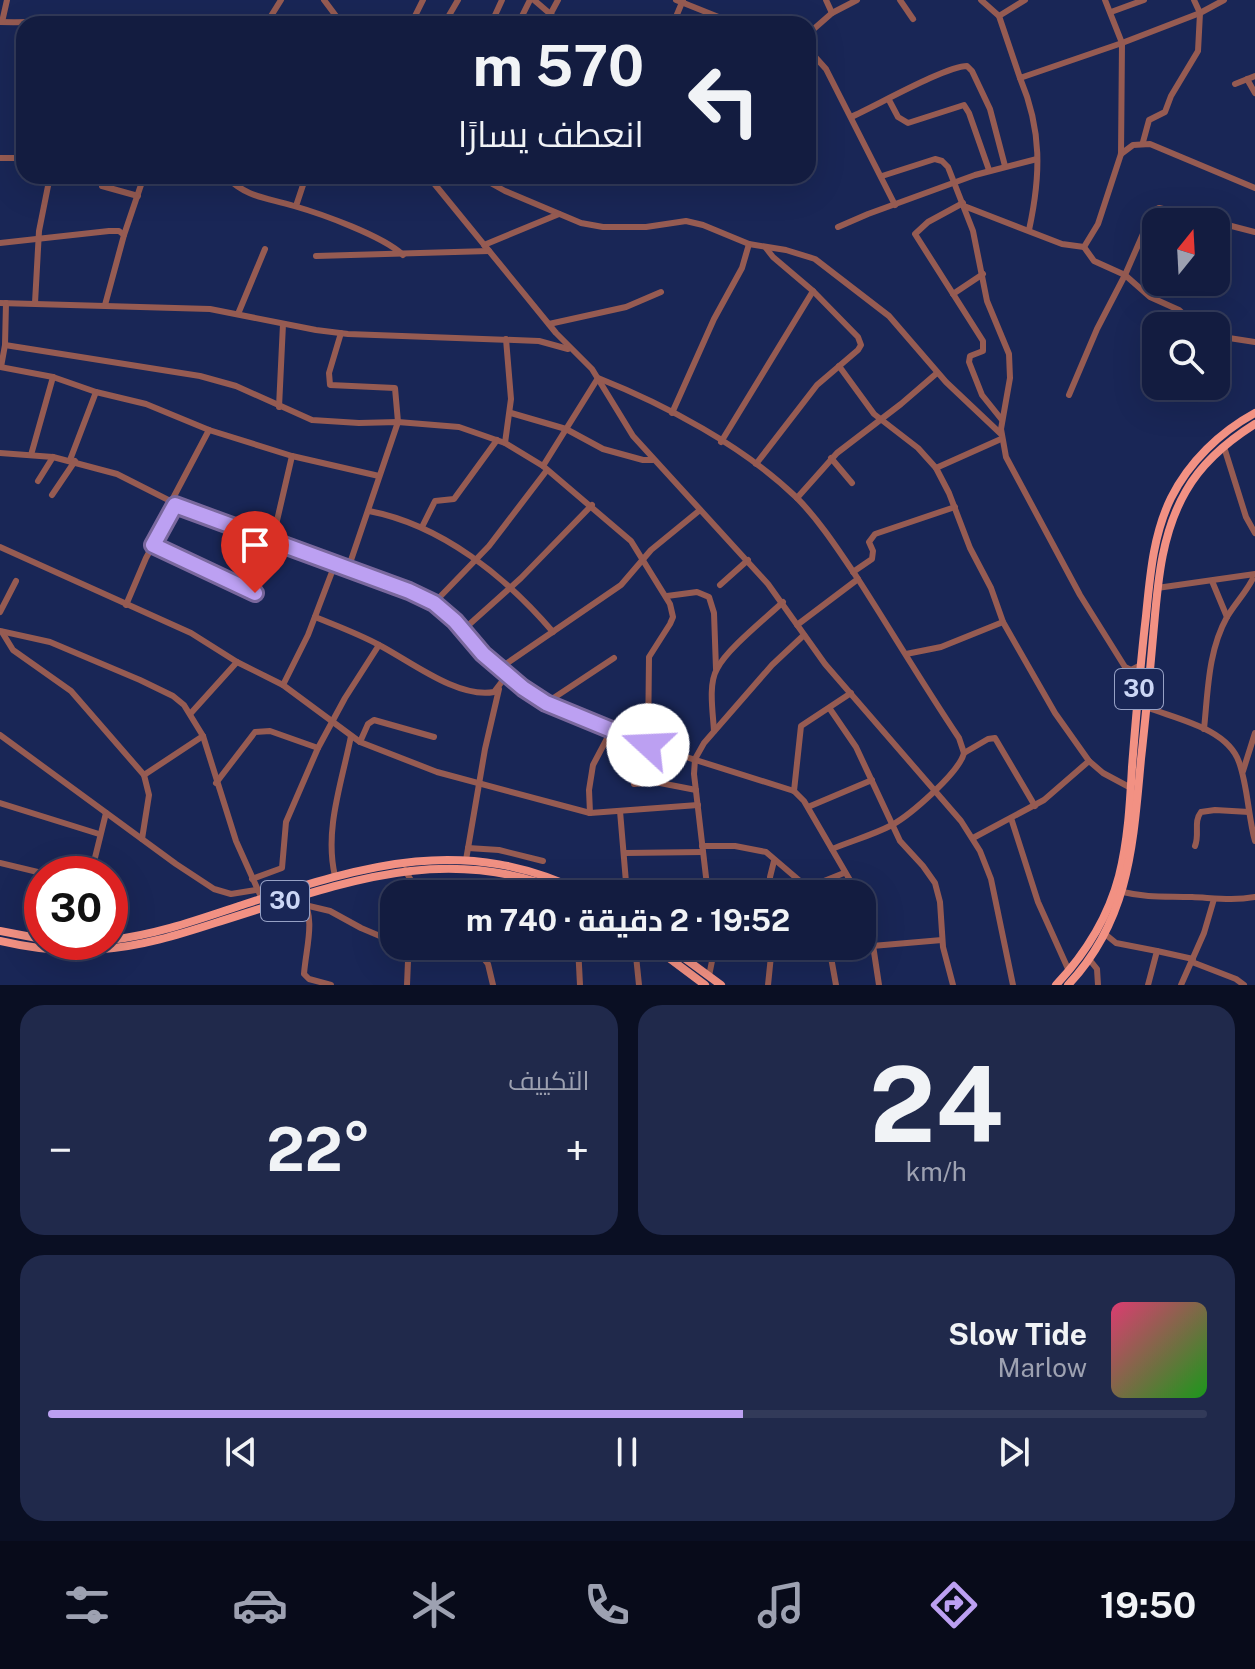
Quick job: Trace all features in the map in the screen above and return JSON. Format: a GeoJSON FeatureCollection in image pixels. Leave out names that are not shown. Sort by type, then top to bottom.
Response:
{"type":"FeatureCollection","features":[{"type":"Feature","properties":{"kind":"main road","name":"30"},"geometry":{"type":"LineString","coordinates":[[1068,985],[1105,934],[1123,892],[1133,850],[1131,788],[1141,665],[1151,563],[1161,524],[1184,476],[1205,451],[1233,426],[1255,413]]}},
{"type":"Feature","properties":{"kind":"main road","name":"30"},"geometry":{"type":"LineString","coordinates":[[1056,985],[1095,935],[1110,902],[1125,851],[1146,707],[1157,588],[1164,550],[1178,507],[1191,483],[1224,447],[1255,424]]}},
{"type":"Feature","properties":{"kind":"main road","name":"30"},"geometry":{"type":"LineString","coordinates":[[128,937],[153,933],[335,876],[406,861],[466,860],[534,872],[553,880]]}},
{"type":"Feature","properties":{"kind":"main road","name":"30"},"geometry":{"type":"LineString","coordinates":[[0,941],[59,950],[100,950],[135,945],[363,878],[405,870],[437,867],[488,870],[530,880]]}},
{"type":"Feature","properties":{"kind":"main road"},"geometry":{"type":"LineString","coordinates":[[0,931],[24,936]]}},
{"type":"Feature","properties":{"kind":"main road"},"geometry":{"type":"LineString","coordinates":[[673,960],[706,983],[721,985]]}},
{"type":"Feature","properties":{"kind":"main road"},"geometry":{"type":"LineString","coordinates":[[682,960],[706,983]]}},
{"type":"Feature","properties":{"kind":"street"},"geometry":{"type":"LineString","coordinates":[[1,22],[7,0]]}},
{"type":"Feature","properties":{"kind":"street"},"geometry":{"type":"LineString","coordinates":[[532,0],[554,16]]}},
{"type":"Feature","properties":{"kind":"street"},"geometry":{"type":"LineString","coordinates":[[551,13],[558,0]]}},
{"type":"Feature","properties":{"kind":"street"},"geometry":{"type":"LineString","coordinates":[[826,0],[832,13]]}},
{"type":"Feature","properties":{"kind":"street"},"geometry":{"type":"LineString","coordinates":[[816,27],[832,13],[857,0]]}},
{"type":"Feature","properties":{"kind":"street"},"geometry":{"type":"LineString","coordinates":[[900,0],[913,19]]}},
{"type":"Feature","properties":{"kind":"street"},"geometry":{"type":"LineString","coordinates":[[981,0],[999,16],[1035,117],[1037,159],[1029,230]]}},
{"type":"Feature","properties":{"kind":"street"},"geometry":{"type":"LineString","coordinates":[[999,16],[1025,0]]}},
{"type":"Feature","properties":{"kind":"street"},"geometry":{"type":"LineString","coordinates":[[1084,247],[1098,224],[1121,154],[1122,43],[1105,0]]}},
{"type":"Feature","properties":{"kind":"street"},"geometry":{"type":"LineString","coordinates":[[1111,12],[1144,0]]}},
{"type":"Feature","properties":{"kind":"street"},"geometry":{"type":"LineString","coordinates":[[1143,142],[1149,120],[1165,112],[1196,55],[1200,13],[1194,0]]}},
{"type":"Feature","properties":{"kind":"street"},"geometry":{"type":"LineString","coordinates":[[1020,78],[1122,43],[1200,13],[1224,0]]}},
{"type":"Feature","properties":{"kind":"street"},"geometry":{"type":"LineString","coordinates":[[680,1],[717,16]]}},
{"type":"Feature","properties":{"kind":"street"},"geometry":{"type":"LineString","coordinates":[[816,59],[826,69],[895,205]]}},
{"type":"Feature","properties":{"kind":"street"},"geometry":{"type":"LineString","coordinates":[[851,117],[942,74],[967,66],[990,109],[1005,166]]}},
{"type":"Feature","properties":{"kind":"street"},"geometry":{"type":"LineString","coordinates":[[1235,84],[1255,76]]}},
{"type":"Feature","properties":{"kind":"street"},"geometry":{"type":"LineString","coordinates":[[1247,79],[1255,93]]}},
{"type":"Feature","properties":{"kind":"street"},"geometry":{"type":"LineString","coordinates":[[889,100],[898,117],[908,123],[964,105],[989,170]]}},
{"type":"Feature","properties":{"kind":"street"},"geometry":{"type":"LineString","coordinates":[[1121,154],[1143,142],[1230,175],[1255,188]]}},
{"type":"Feature","properties":{"kind":"street"},"geometry":{"type":"LineString","coordinates":[[882,176],[935,159],[945,163],[954,182],[973,231],[987,301],[1004,337],[1010,364],[1001,437]]}},
{"type":"Feature","properties":{"kind":"street"},"geometry":{"type":"LineString","coordinates":[[838,227],[989,170],[1037,159]]}},
{"type":"Feature","properties":{"kind":"street"},"geometry":{"type":"LineString","coordinates":[[35,303],[38,239],[48,184]]}},
{"type":"Feature","properties":{"kind":"street"},"geometry":{"type":"LineString","coordinates":[[105,305],[142,184]]}},
{"type":"Feature","properties":{"kind":"street"},"geometry":{"type":"LineString","coordinates":[[234,184],[250,194],[296,206],[386,241],[403,255]]}},
{"type":"Feature","properties":{"kind":"street"},"geometry":{"type":"LineString","coordinates":[[296,206],[303,184]]}},
{"type":"Feature","properties":{"kind":"street"},"geometry":{"type":"LineString","coordinates":[[435,184],[549,324],[598,378],[614,408],[653,460],[748,560],[783,602],[804,635],[935,788],[973,838],[991,879],[1013,985]]}},
{"type":"Feature","properties":{"kind":"street"},"geometry":{"type":"LineString","coordinates":[[495,184],[581,223],[603,227],[646,227],[686,221],[749,244],[805,255],[824,265],[889,316],[937,373],[1001,437],[1019,483],[1080,595],[1125,667],[1131,670],[1141,665]]}},
{"type":"Feature","properties":{"kind":"street"},"geometry":{"type":"LineString","coordinates":[[102,186],[138,196]]}},
{"type":"Feature","properties":{"kind":"street"},"geometry":{"type":"LineString","coordinates":[[1002,420],[982,395],[969,365],[970,356],[983,351],[985,345],[915,234],[928,222],[963,205],[1062,244],[1084,247],[1094,261],[1125,275],[1150,297],[1181,312]]}},
{"type":"Feature","properties":{"kind":"street"},"geometry":{"type":"LineString","coordinates":[[316,256],[403,255],[487,248],[559,214]]}},
{"type":"Feature","properties":{"kind":"street"},"geometry":{"type":"LineString","coordinates":[[1230,226],[1255,232]]}},
{"type":"Feature","properties":{"kind":"street"},"geometry":{"type":"LineString","coordinates":[[0,243],[109,231],[119,231],[124,235]]}},
{"type":"Feature","properties":{"kind":"street"},"geometry":{"type":"LineString","coordinates":[[1069,395],[1142,235]]}},
{"type":"Feature","properties":{"kind":"street"},"geometry":{"type":"LineString","coordinates":[[672,413],[714,319],[742,268],[749,244]]}},
{"type":"Feature","properties":{"kind":"street"},"geometry":{"type":"LineString","coordinates":[[756,464],[805,398],[858,350],[861,341],[766,248]]}},
{"type":"Feature","properties":{"kind":"street"},"geometry":{"type":"LineString","coordinates":[[238,314],[265,249]]}},
{"type":"Feature","properties":{"kind":"street"},"geometry":{"type":"LineString","coordinates":[[953,294],[983,274]]}},
{"type":"Feature","properties":{"kind":"street"},"geometry":{"type":"LineString","coordinates":[[721,442],[813,291]]}},
{"type":"Feature","properties":{"kind":"street"},"geometry":{"type":"LineString","coordinates":[[549,324],[638,304],[661,292]]}},
{"type":"Feature","properties":{"kind":"street"},"geometry":{"type":"LineString","coordinates":[[379,476],[292,456],[209,430],[146,404],[96,392],[53,377],[0,367],[5,345],[3,303],[210,309],[341,333],[539,341],[571,350]]}},
{"type":"Feature","properties":{"kind":"street"},"geometry":{"type":"LineString","coordinates":[[279,407],[283,324]]}},
{"type":"Feature","properties":{"kind":"street"},"geometry":{"type":"LineString","coordinates":[[341,333],[329,373],[330,385],[395,388],[398,422],[348,569]]}},
{"type":"Feature","properties":{"kind":"street"},"geometry":{"type":"LineString","coordinates":[[1230,338],[1255,342]]}},
{"type":"Feature","properties":{"kind":"street"},"geometry":{"type":"LineString","coordinates":[[505,443],[511,413],[506,339]]}},
{"type":"Feature","properties":{"kind":"street"},"geometry":{"type":"LineString","coordinates":[[5,345],[200,376],[244,389],[279,407],[321,421],[459,427],[505,443],[545,468],[631,541],[667,596],[673,617],[667,632],[652,650],[648,664],[648,745]]}},
{"type":"Feature","properties":{"kind":"street"},"geometry":{"type":"LineString","coordinates":[[839,366],[881,421],[918,448],[936,468],[970,548],[991,588],[1003,622],[1055,713],[1089,761],[1103,773],[1131,788]]}},
{"type":"Feature","properties":{"kind":"street"},"geometry":{"type":"LineString","coordinates":[[797,498],[831,458],[881,421],[937,373]]}},
{"type":"Feature","properties":{"kind":"street"},"geometry":{"type":"LineString","coordinates":[[31,455],[53,377]]}},
{"type":"Feature","properties":{"kind":"street"},"geometry":{"type":"LineString","coordinates":[[598,378],[672,413],[721,442],[756,464],[797,498],[819,523],[858,579],[959,738],[964,753]]}},
{"type":"Feature","properties":{"kind":"street"},"geometry":{"type":"LineString","coordinates":[[434,603],[504,528],[545,468],[598,378]]}},
{"type":"Feature","properties":{"kind":"street"},"geometry":{"type":"LineString","coordinates":[[52,495],[73,461],[96,392]]}},
{"type":"Feature","properties":{"kind":"street"},"geometry":{"type":"LineString","coordinates":[[511,413],[566,429],[603,449],[653,460]]}},
{"type":"Feature","properties":{"kind":"street"},"geometry":{"type":"LineString","coordinates":[[126,605],[137,576],[209,430]]}},
{"type":"Feature","properties":{"kind":"street"},"geometry":{"type":"LineString","coordinates":[[936,468],[1001,437]]}},
{"type":"Feature","properties":{"kind":"street"},"geometry":{"type":"LineString","coordinates":[[422,527],[435,501],[454,499],[497,440]]}},
{"type":"Feature","properties":{"kind":"street"},"geometry":{"type":"LineString","coordinates":[[1224,447],[1246,517],[1255,533]]}},
{"type":"Feature","properties":{"kind":"street"},"geometry":{"type":"LineString","coordinates":[[0,453],[73,461],[137,483],[173,504],[434,603],[483,654],[546,703],[648,745],[794,791],[808,807],[849,880]]}},
{"type":"Feature","properties":{"kind":"street"},"geometry":{"type":"LineString","coordinates":[[272,542],[292,456]]}},
{"type":"Feature","properties":{"kind":"street"},"geometry":{"type":"LineString","coordinates":[[38,481],[53,457]]}},
{"type":"Feature","properties":{"kind":"street"},"geometry":{"type":"LineString","coordinates":[[831,458],[852,483]]}},
{"type":"Feature","properties":{"kind":"street"},"geometry":{"type":"LineString","coordinates":[[463,630],[592,505]]}},
{"type":"Feature","properties":{"kind":"street"},"geometry":{"type":"LineString","coordinates":[[853,572],[872,559],[869,542],[875,534],[955,507]]}},
{"type":"Feature","properties":{"kind":"street"},"geometry":{"type":"LineString","coordinates":[[500,668],[621,585],[643,558],[700,510]]}},
{"type":"Feature","properties":{"kind":"street"},"geometry":{"type":"LineString","coordinates":[[369,511],[422,527],[475,561],[511,586],[553,632]]}},
{"type":"Feature","properties":{"kind":"street"},"geometry":{"type":"LineString","coordinates":[[153,545],[255,593]]}},
{"type":"Feature","properties":{"kind":"street"},"geometry":{"type":"LineString","coordinates":[[0,547],[191,633],[237,662],[283,685],[360,742],[437,772],[590,813],[698,805]]}},
{"type":"Feature","properties":{"kind":"street"},"geometry":{"type":"LineString","coordinates":[[720,585],[748,560]]}},
{"type":"Feature","properties":{"kind":"street"},"geometry":{"type":"LineString","coordinates":[[283,685],[315,617],[335,564]]}},
{"type":"Feature","properties":{"kind":"street"},"geometry":{"type":"LineString","coordinates":[[1157,588],[1255,574],[1227,617],[1211,662],[1204,729]]}},
{"type":"Feature","properties":{"kind":"street"},"geometry":{"type":"LineString","coordinates":[[797,625],[858,579]]}},
{"type":"Feature","properties":{"kind":"street"},"geometry":{"type":"LineString","coordinates":[[0,612],[16,581]]}},
{"type":"Feature","properties":{"kind":"street"},"geometry":{"type":"LineString","coordinates":[[1212,581],[1227,617]]}},
{"type":"Feature","properties":{"kind":"street"},"geometry":{"type":"LineString","coordinates":[[667,596],[697,592],[709,597],[714,613],[714,731]]}},
{"type":"Feature","properties":{"kind":"street"},"geometry":{"type":"LineString","coordinates":[[716,669],[783,602]]}},
{"type":"Feature","properties":{"kind":"street"},"geometry":{"type":"LineString","coordinates":[[315,617],[379,645],[447,682],[479,693],[499,689]]}},
{"type":"Feature","properties":{"kind":"street"},"geometry":{"type":"LineString","coordinates":[[906,654],[941,647],[1003,622]]}},
{"type":"Feature","properties":{"kind":"street"},"geometry":{"type":"LineString","coordinates":[[1,631],[50,642],[140,680],[173,696],[191,713],[203,736],[216,783],[262,899]]}},
{"type":"Feature","properties":{"kind":"street"},"geometry":{"type":"LineString","coordinates":[[1,631],[13,650],[71,691],[144,775],[149,795],[142,839]]}},
{"type":"Feature","properties":{"kind":"street"},"geometry":{"type":"LineString","coordinates":[[706,880],[695,759],[699,749],[772,665],[804,635]]}},
{"type":"Feature","properties":{"kind":"street"},"geometry":{"type":"LineString","coordinates":[[252,879],[282,868],[286,822],[318,748],[379,645]]}},
{"type":"Feature","properties":{"kind":"street"},"geometry":{"type":"LineString","coordinates":[[546,703],[614,658]]}},
{"type":"Feature","properties":{"kind":"street"},"geometry":{"type":"LineString","coordinates":[[191,713],[237,662]]}},
{"type":"Feature","properties":{"kind":"street"},"geometry":{"type":"LineString","coordinates":[[466,860],[478,784],[499,689],[507,675]]}},
{"type":"Feature","properties":{"kind":"street"},"geometry":{"type":"LineString","coordinates":[[794,791],[801,726],[851,693]]}},
{"type":"Feature","properties":{"kind":"street"},"geometry":{"type":"LineString","coordinates":[[1146,707],[1204,729],[1231,749],[1239,760],[1255,841]]}},
{"type":"Feature","properties":{"kind":"street"},"geometry":{"type":"LineString","coordinates":[[830,709],[852,740],[900,841],[935,883],[940,902],[942,940],[953,985]]}},
{"type":"Feature","properties":{"kind":"street"},"geometry":{"type":"LineString","coordinates":[[360,742],[368,724],[374,720],[434,737]]}},
{"type":"Feature","properties":{"kind":"street"},"geometry":{"type":"LineString","coordinates":[[216,783],[255,732],[270,731],[318,748]]}},
{"type":"Feature","properties":{"kind":"street"},"geometry":{"type":"LineString","coordinates":[[590,813],[589,790],[593,765],[611,731]]}},
{"type":"Feature","properties":{"kind":"street"},"geometry":{"type":"LineString","coordinates":[[1242,773],[1255,733]]}},
{"type":"Feature","properties":{"kind":"street"},"geometry":{"type":"LineString","coordinates":[[0,735],[176,864],[220,892],[231,894],[256,890]]}},
{"type":"Feature","properties":{"kind":"street"},"geometry":{"type":"LineString","coordinates":[[144,775],[203,736]]}},
{"type":"Feature","properties":{"kind":"street"},"geometry":{"type":"LineString","coordinates":[[335,876],[330,856],[332,831],[351,736]]}},
{"type":"Feature","properties":{"kind":"street"},"geometry":{"type":"LineString","coordinates":[[832,849],[892,825],[956,768],[964,753],[990,738],[995,738],[1035,806]]}},
{"type":"Feature","properties":{"kind":"street"},"geometry":{"type":"LineString","coordinates":[[973,838],[1035,806],[1089,761]]}},
{"type":"Feature","properties":{"kind":"street"},"geometry":{"type":"LineString","coordinates":[[808,807],[872,780]]}},
{"type":"Feature","properties":{"kind":"street"},"geometry":{"type":"LineString","coordinates":[[634,784],[655,782],[696,790]]}},
{"type":"Feature","properties":{"kind":"street"},"geometry":{"type":"LineString","coordinates":[[0,803],[99,834]]}},
{"type":"Feature","properties":{"kind":"street"},"geometry":{"type":"LineString","coordinates":[[1195,846],[1197,818],[1201,812],[1215,810],[1251,814]]}},
{"type":"Feature","properties":{"kind":"street"},"geometry":{"type":"LineString","coordinates":[[620,811],[626,880]]}},
{"type":"Feature","properties":{"kind":"street"},"geometry":{"type":"LineString","coordinates":[[95,856],[106,813]]}},
{"type":"Feature","properties":{"kind":"street"},"geometry":{"type":"LineString","coordinates":[[1011,818],[1038,902],[1069,971]]}},
{"type":"Feature","properties":{"kind":"street"},"geometry":{"type":"LineString","coordinates":[[468,848],[513,853],[543,861]]}},
{"type":"Feature","properties":{"kind":"street"},"geometry":{"type":"LineString","coordinates":[[625,853],[755,849],[766,852],[800,880]]}},
{"type":"Feature","properties":{"kind":"street"},"geometry":{"type":"LineString","coordinates":[[770,880],[774,861]]}},
{"type":"Feature","properties":{"kind":"street"},"geometry":{"type":"LineString","coordinates":[[0,863],[24,869]]}},
{"type":"Feature","properties":{"kind":"street"},"geometry":{"type":"LineString","coordinates":[[405,870],[411,880]]}},
{"type":"Feature","properties":{"kind":"street"},"geometry":{"type":"LineString","coordinates":[[826,880],[844,873]]}},
{"type":"Feature","properties":{"kind":"street"},"geometry":{"type":"LineString","coordinates":[[1123,892],[1158,899],[1255,897]]}},
{"type":"Feature","properties":{"kind":"street"},"geometry":{"type":"LineString","coordinates":[[302,896],[309,906],[310,922],[304,974],[309,979],[331,985]]}},
{"type":"Feature","properties":{"kind":"street"},"geometry":{"type":"LineString","coordinates":[[1181,985],[1214,899]]}},
{"type":"Feature","properties":{"kind":"street"},"geometry":{"type":"LineString","coordinates":[[309,906],[330,911],[380,936]]}},
{"type":"Feature","properties":{"kind":"street"},"geometry":{"type":"LineString","coordinates":[[1105,934],[1116,943],[1192,960],[1244,985]]}},
{"type":"Feature","properties":{"kind":"street"},"geometry":{"type":"LineString","coordinates":[[876,946],[942,940]]}},
{"type":"Feature","properties":{"kind":"street"},"geometry":{"type":"LineString","coordinates":[[1148,985],[1157,951]]}},
{"type":"Feature","properties":{"kind":"street"},"geometry":{"type":"LineString","coordinates":[[1089,959],[1097,969],[1098,985]]}},
{"type":"Feature","properties":{"kind":"street"},"geometry":{"type":"LineString","coordinates":[[407,985],[408,960]]}},
{"type":"Feature","properties":{"kind":"street"},"geometry":{"type":"LineString","coordinates":[[485,960],[493,985]]}},
{"type":"Feature","properties":{"kind":"street"},"geometry":{"type":"LineString","coordinates":[[579,960],[580,985]]}},
{"type":"Feature","properties":{"kind":"street"},"geometry":{"type":"LineString","coordinates":[[636,960],[639,985]]}},
{"type":"Feature","properties":{"kind":"street"},"geometry":{"type":"LineString","coordinates":[[706,983],[712,960]]}},
{"type":"Feature","properties":{"kind":"street"},"geometry":{"type":"LineString","coordinates":[[768,985],[771,960]]}},
{"type":"Feature","properties":{"kind":"street"},"geometry":{"type":"LineString","coordinates":[[832,960],[836,985]]}},
{"type":"Feature","properties":{"kind":"street"},"geometry":{"type":"LineString","coordinates":[[875,960],[879,985]]}},
{"type":"Feature","properties":{"kind":"route"},"geometry":{"type":"LineString","coordinates":[[255,593],[153,545],[175,505],[434,603],[455,621],[483,654],[523,688],[546,703],[648,745]]}}]}
